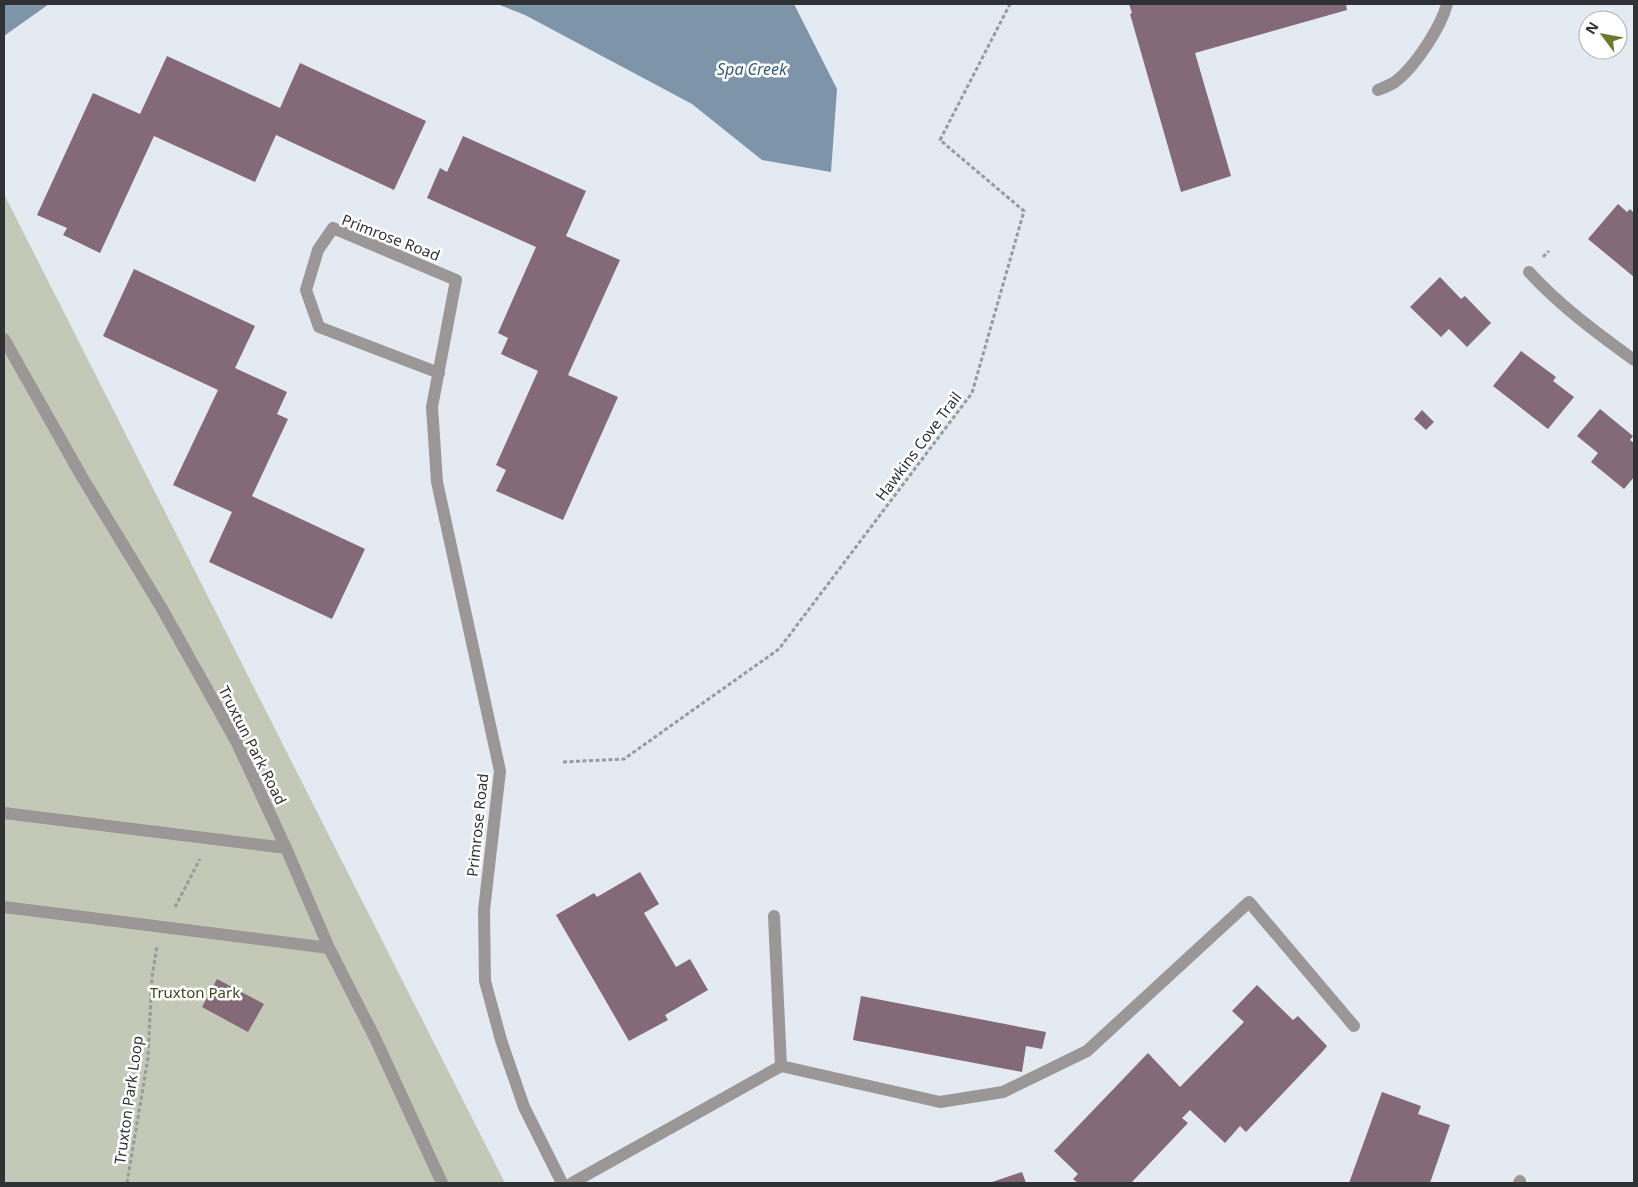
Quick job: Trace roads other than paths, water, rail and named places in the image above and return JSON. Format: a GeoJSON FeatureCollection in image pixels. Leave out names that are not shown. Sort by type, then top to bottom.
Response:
{"type":"FeatureCollection","features":[{"type":"Feature","properties":{"kind":"street"},"geometry":{"type":"LineString","coordinates":[[1378,90],[1395,82],[1419,58],[1444,14],[1447,4]]}},
{"type":"Feature","properties":{"kind":"street","name":"Primrose Road"},"geometry":{"type":"LineString","coordinates":[[439,373],[319,327],[306,290],[318,250],[333,228],[456,280],[439,373],[432,407],[436,482],[500,771],[484,910],[485,981],[501,1040],[524,1107],[562,1183]]}},
{"type":"Feature","properties":{"kind":"street"},"geometry":{"type":"LineString","coordinates":[[1529,272],[1542,287],[1597,333],[1634,360]]}},
{"type":"Feature","properties":{"kind":"street","name":"Truxtun Park Road"},"geometry":{"type":"LineString","coordinates":[[4,339],[82,477],[161,607],[231,732],[286,848],[329,948],[375,1038],[442,1183]]}},
{"type":"Feature","properties":{"kind":"street"},"geometry":{"type":"LineString","coordinates":[[4,813],[286,848]]}},
{"type":"Feature","properties":{"kind":"street"},"geometry":{"type":"LineString","coordinates":[[572,1183],[781,1066],[940,1102],[1003,1092],[1087,1051],[1249,902],[1354,1026]]}},
{"type":"Feature","properties":{"kind":"street"},"geometry":{"type":"LineString","coordinates":[[4,908],[329,948]]}},
{"type":"Feature","properties":{"kind":"street"},"geometry":{"type":"LineString","coordinates":[[774,916],[781,1066]]}},
{"type":"Feature","properties":{"kind":"water"},"geometry":{"type":"Polygon","coordinates":[[[4,4],[49,4],[4,36],[4,4]]]}},
{"type":"Feature","properties":{"kind":"water","name":"Spa Creek"},"geometry":{"type":"Polygon","coordinates":[[[497,4],[794,4],[837,89],[831,172],[762,160],[692,104],[525,15],[497,4]]]}},
{"type":"Feature","properties":{"kind":"park label","name":"Truxton Park"},"geometry":{"type":"Point","coordinates":[195,992]}}]}
